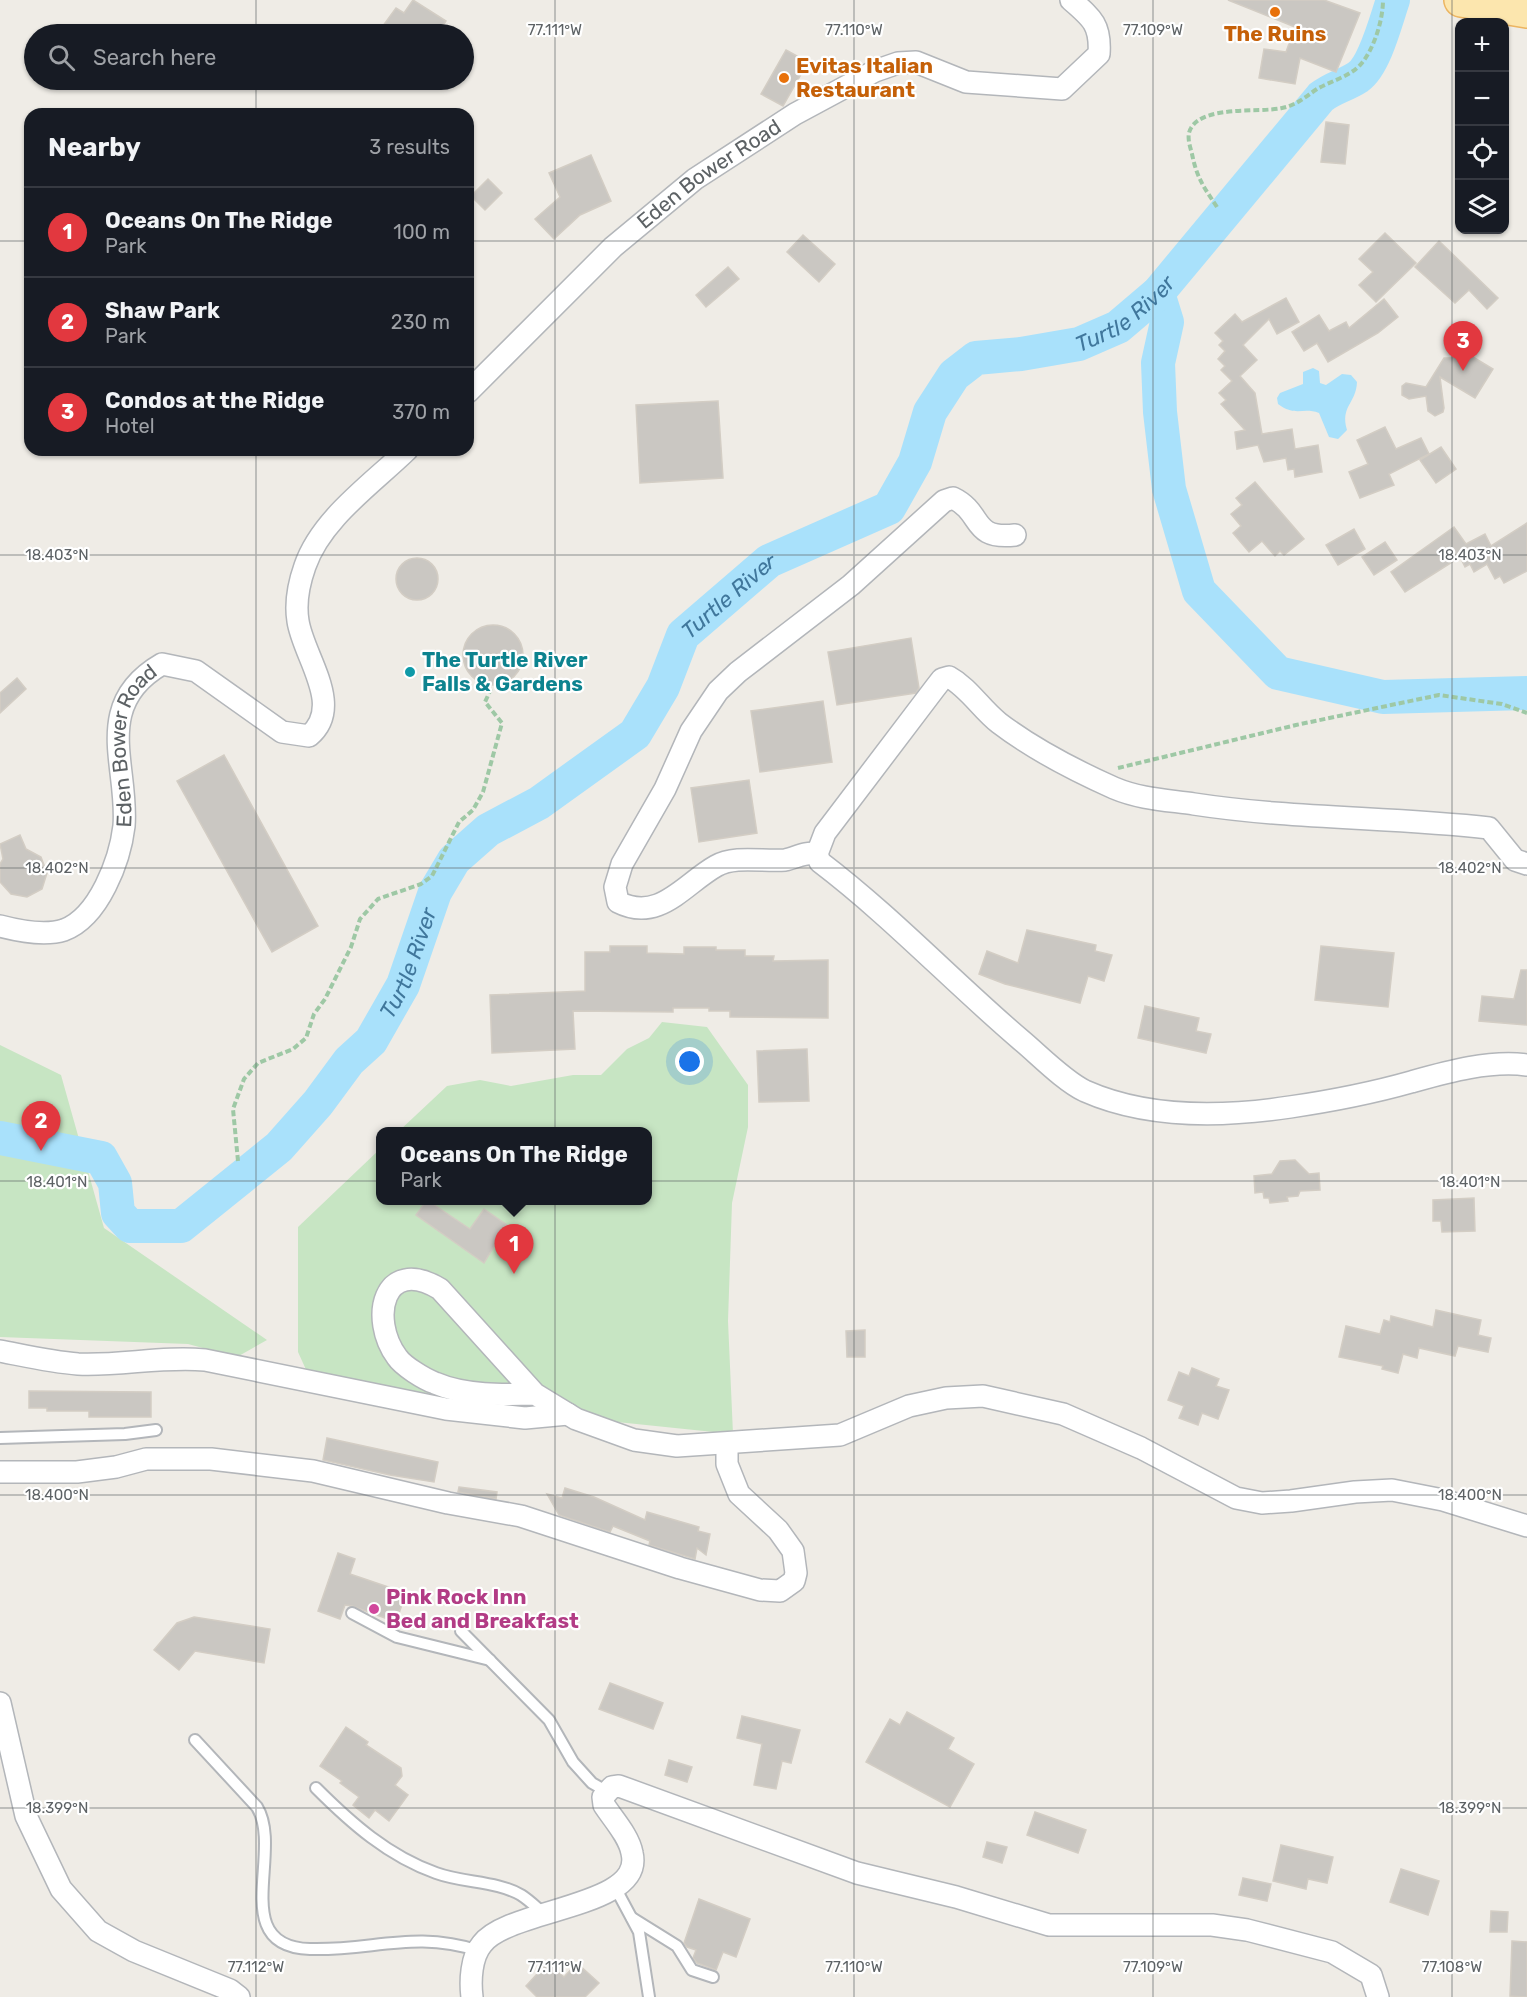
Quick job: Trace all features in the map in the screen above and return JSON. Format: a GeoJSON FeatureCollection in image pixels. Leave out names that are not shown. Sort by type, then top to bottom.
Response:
{"type":"FeatureCollection","features":[{"type":"Feature","properties":{"kind":"main road"},"geometry":{"type":"LineString","coordinates":[[1461,0],[1527,11]]}},
{"type":"Feature","properties":{"kind":"street","name":"Eden Bower Road"},"geometry":{"type":"LineString","coordinates":[[474,386],[613,247],[695,179],[795,114],[875,71],[898,63],[916,62],[966,82],[1062,89],[1099,54],[1100,40],[1095,21],[1071,0]]}},
{"type":"Feature","properties":{"kind":"street","name":"Eden Bower Road"},"geometry":{"type":"LineString","coordinates":[[0,926],[37,932],[64,930],[84,916],[100,897],[114,868],[124,824],[117,751],[121,713],[135,688],[148,672],[162,664],[196,671],[282,732],[309,736],[317,730],[324,715],[322,694],[298,621],[297,594],[304,567],[314,543],[337,517],[401,456]]}},
{"type":"Feature","properties":{"kind":"street"},"geometry":{"type":"LineString","coordinates":[[817,854],[810,852],[787,860],[728,862],[717,865],[669,900],[647,908],[632,908],[618,902],[615,887],[622,864],[665,789],[691,731],[718,691],[738,672],[851,585],[944,501],[953,498],[962,502],[982,530],[992,535],[1015,535]]}},
{"type":"Feature","properties":{"kind":"street"},"geometry":{"type":"LineString","coordinates":[[1527,864],[1515,860],[1489,828],[1437,822],[1290,816],[1138,798],[1035,746],[999,723],[958,682],[949,677],[942,679],[825,833],[817,854],[820,862],[908,936],[965,992],[1053,1066],[1082,1090],[1112,1101],[1191,1113],[1247,1113],[1363,1093],[1446,1071],[1527,1065]]}},
{"type":"Feature","properties":{"kind":"street"},"geometry":{"type":"LineString","coordinates":[[535,1394],[497,1395],[434,1383],[398,1359],[383,1331],[384,1307],[390,1289],[402,1280],[413,1277],[425,1280],[440,1289],[535,1394],[568,1414],[634,1440],[677,1446],[840,1435],[909,1406],[946,1398],[984,1396],[1063,1414],[1141,1448],[1236,1498],[1262,1503],[1392,1490],[1443,1500],[1527,1526]]}},
{"type":"Feature","properties":{"kind":"street"},"geometry":{"type":"LineString","coordinates":[[0,1351],[40,1360],[80,1364],[176,1358],[205,1360],[446,1409],[525,1418],[568,1414]]}},
{"type":"Feature","properties":{"kind":"street"},"geometry":{"type":"LineString","coordinates":[[0,1472],[77,1472],[116,1467],[146,1459],[211,1459],[313,1472],[448,1503],[521,1516],[680,1568],[760,1590],[780,1591],[794,1581],[796,1573],[793,1551],[778,1530],[740,1494],[728,1464],[727,1444]]}},
{"type":"Feature","properties":{"kind":"street"},"geometry":{"type":"LineString","coordinates":[[0,1703],[26,1815],[61,1889],[98,1931],[134,1951],[230,1990],[239,1997]]}},
{"type":"Feature","properties":{"kind":"street"},"geometry":{"type":"LineString","coordinates":[[472,1997],[473,1963],[482,1944],[502,1929],[616,1888],[629,1874],[632,1853],[604,1806],[603,1797],[606,1791],[619,1786],[857,1873],[928,1889],[1049,1925],[1212,1925],[1247,1930],[1332,1952],[1371,1975],[1378,1997]]}},
{"type":"Feature","properties":{"kind":"lane"},"geometry":{"type":"LineString","coordinates":[[0,1438],[125,1434],[156,1430]]}},
{"type":"Feature","properties":{"kind":"lane"},"geometry":{"type":"LineString","coordinates":[[352,1613],[397,1637],[490,1660]]}},
{"type":"Feature","properties":{"kind":"lane"},"geometry":{"type":"LineString","coordinates":[[461,1631],[549,1720],[573,1762],[592,1783],[606,1791]]}},
{"type":"Feature","properties":{"kind":"lane"},"geometry":{"type":"LineString","coordinates":[[195,1740],[257,1807],[265,1819],[262,1870],[264,1912],[267,1930],[279,1943],[293,1949],[313,1950],[428,1940],[453,1943],[479,1951]]}},
{"type":"Feature","properties":{"kind":"lane"},"geometry":{"type":"LineString","coordinates":[[316,1788],[353,1825],[393,1852],[434,1873],[460,1881],[509,1890],[522,1896],[543,1913]]}},
{"type":"Feature","properties":{"kind":"lane"},"geometry":{"type":"LineString","coordinates":[[616,1888],[639,1932],[650,1997]]}},
{"type":"Feature","properties":{"kind":"lane"},"geometry":{"type":"LineString","coordinates":[[632,1918],[677,1947],[692,1970],[712,1977]]}},
{"type":"Feature","properties":{"kind":"path"},"geometry":{"type":"LineString","coordinates":[[1217,207],[1193,167],[1188,142],[1190,128],[1201,118],[1222,113],[1256,108],[1280,109],[1300,103],[1316,89],[1360,65],[1383,14],[1383,0]]}},
{"type":"Feature","properties":{"kind":"path"},"geometry":{"type":"LineString","coordinates":[[238,1161],[233,1109],[243,1079],[258,1063],[293,1049],[306,1038],[314,1014],[326,999],[351,947],[360,919],[378,899],[421,884],[432,876],[459,822],[473,810],[483,792],[502,723],[486,702],[491,688]]}},
{"type":"Feature","properties":{"kind":"path"},"geometry":{"type":"LineString","coordinates":[[1089,775],[1296,725],[1439,695],[1502,704],[1527,713]]}},
{"type":"Feature","properties":{"kind":"green space"},"geometry":{"type":"Polygon","coordinates":[[[662,1022],[707,1027],[748,1085],[748,1127],[732,1203],[728,1321],[733,1434],[462,1406],[308,1374],[298,1352],[298,1227],[376,1153],[376,1205],[652,1205],[652,1127],[403,1127],[447,1086],[480,1080],[511,1086],[573,1075],[601,1075],[627,1049],[649,1038],[662,1022]]]}},
{"type":"Feature","properties":{"kind":"green space"},"geometry":{"type":"Polygon","coordinates":[[[0,1045],[61,1075],[104,1228],[267,1340],[237,1357],[188,1344],[0,1337],[0,1045]]]}},
{"type":"Feature","properties":{"kind":"water"},"geometry":{"type":"Polygon","coordinates":[[[1313,368],[1319,371],[1320,383],[1326,385],[1342,374],[1351,375],[1357,382],[1345,415],[1347,430],[1338,439],[1329,437],[1319,413],[1289,410],[1278,404],[1277,398],[1280,393],[1303,384],[1303,372],[1313,368]]]}},
{"type":"Feature","properties":{"kind":"building"},"geometry":{"type":"Polygon","coordinates":[[[413,0],[446,21],[444,24],[384,24],[396,8],[404,13],[413,0]]]}},
{"type":"Feature","properties":{"kind":"building"},"geometry":{"type":"Polygon","coordinates":[[[1228,0],[1324,0],[1360,13],[1336,72],[1300,58],[1295,84],[1259,78],[1264,49],[1286,52],[1295,27],[1228,0]]]}},
{"type":"Feature","properties":{"kind":"building","name":"Evitas Italian Restaurant"},"geometry":{"type":"Polygon","coordinates":[[[786,50],[808,62],[783,106],[761,94],[786,50]]]}},
{"type":"Feature","properties":{"kind":"building"},"geometry":{"type":"Polygon","coordinates":[[[1326,122],[1349,125],[1345,164],[1321,162],[1326,122]]]}},
{"type":"Feature","properties":{"kind":"building"},"geometry":{"type":"Polygon","coordinates":[[[591,155],[611,201],[580,215],[554,239],[535,219],[560,197],[549,173],[591,155]]]}},
{"type":"Feature","properties":{"kind":"building"},"geometry":{"type":"Polygon","coordinates":[[[488,179],[502,193],[485,210],[474,199],[474,193],[488,179]]]}},
{"type":"Feature","properties":{"kind":"building"},"geometry":{"type":"Polygon","coordinates":[[[1385,233],[1416,263],[1376,302],[1359,285],[1373,272],[1359,259],[1385,233]]]}},
{"type":"Feature","properties":{"kind":"building"},"geometry":{"type":"Polygon","coordinates":[[[803,235],[835,264],[819,282],[787,252],[803,235]]]}},
{"type":"Feature","properties":{"kind":"building"},"geometry":{"type":"Polygon","coordinates":[[[1439,241],[1498,298],[1487,309],[1469,290],[1455,303],[1415,267],[1439,241]]]}},
{"type":"Feature","properties":{"kind":"building"},"geometry":{"type":"Polygon","coordinates":[[[728,267],[739,279],[706,307],[696,295],[728,267]]]}},
{"type":"Feature","properties":{"kind":"building"},"geometry":{"type":"Polygon","coordinates":[[[1286,298],[1299,322],[1277,334],[1269,319],[1243,345],[1257,360],[1240,376],[1255,393],[1262,434],[1292,429],[1295,449],[1318,445],[1322,472],[1295,477],[1294,469],[1288,470],[1286,458],[1264,462],[1258,445],[1237,449],[1235,432],[1245,430],[1221,404],[1226,400],[1219,393],[1232,381],[1221,370],[1225,366],[1218,359],[1225,351],[1219,345],[1223,341],[1215,333],[1235,314],[1242,322],[1286,298]]]}},
{"type":"Feature","properties":{"kind":"building"},"geometry":{"type":"Polygon","coordinates":[[[1384,299],[1398,317],[1378,333],[1328,362],[1317,343],[1304,351],[1292,332],[1319,315],[1329,331],[1346,322],[1349,328],[1384,299]]]}},
{"type":"Feature","properties":{"kind":"building"},"geometry":{"type":"Polygon","coordinates":[[[1458,348],[1493,369],[1475,398],[1440,377],[1444,408],[1443,412],[1435,416],[1428,411],[1426,396],[1409,399],[1402,395],[1402,386],[1406,383],[1426,387],[1444,358],[1452,358],[1458,348]]]}},
{"type":"Feature","properties":{"kind":"building"},"geometry":{"type":"Polygon","coordinates":[[[718,401],[723,478],[640,483],[636,405],[718,401]]]}},
{"type":"Feature","properties":{"kind":"building"},"geometry":{"type":"Polygon","coordinates":[[[1385,427],[1396,449],[1421,438],[1429,454],[1389,474],[1394,485],[1360,498],[1349,472],[1368,464],[1357,440],[1385,427]]]}},
{"type":"Feature","properties":{"kind":"building"},"geometry":{"type":"Polygon","coordinates":[[[1441,447],[1456,469],[1436,483],[1420,460],[1441,447]]]}},
{"type":"Feature","properties":{"kind":"building"},"geometry":{"type":"Polygon","coordinates":[[[1255,482],[1304,539],[1284,555],[1280,551],[1275,556],[1262,541],[1249,552],[1233,533],[1241,526],[1231,514],[1242,505],[1236,498],[1255,482]]]}},
{"type":"Feature","properties":{"kind":"building"},"geometry":{"type":"Polygon","coordinates":[[[1527,523],[1527,571],[1504,583],[1500,576],[1495,579],[1487,564],[1474,572],[1470,564],[1465,567],[1460,557],[1405,592],[1391,572],[1454,527],[1466,544],[1485,534],[1491,546],[1527,523]]]}},
{"type":"Feature","properties":{"kind":"building"},"geometry":{"type":"Polygon","coordinates":[[[1354,529],[1365,549],[1338,565],[1326,545],[1354,529]]]}},
{"type":"Feature","properties":{"kind":"building"},"geometry":{"type":"Polygon","coordinates":[[[1385,542],[1397,560],[1374,575],[1362,557],[1385,542]]]}},
{"type":"Feature","properties":{"kind":"building"},"geometry":{"type":"Polygon","coordinates":[[[417,558],[432,564],[438,579],[432,594],[417,600],[402,594],[396,579],[402,564],[417,558]]]}},
{"type":"Feature","properties":{"kind":"building"},"geometry":{"type":"Polygon","coordinates":[[[493,625],[510,630],[518,638],[523,655],[518,672],[510,680],[493,685],[476,680],[468,672],[463,655],[468,638],[476,630],[493,625]]]}},
{"type":"Feature","properties":{"kind":"building"},"geometry":{"type":"Polygon","coordinates":[[[911,638],[919,688],[916,693],[837,705],[828,652],[911,638]]]}},
{"type":"Feature","properties":{"kind":"building"},"geometry":{"type":"Polygon","coordinates":[[[17,678],[26,689],[0,713],[0,693],[17,678]]]}},
{"type":"Feature","properties":{"kind":"building"},"geometry":{"type":"Polygon","coordinates":[[[823,701],[832,762],[760,772],[751,711],[823,701]]]}},
{"type":"Feature","properties":{"kind":"building"},"geometry":{"type":"Polygon","coordinates":[[[224,755],[318,926],[272,952],[177,781],[224,755]]]}},
{"type":"Feature","properties":{"kind":"building"},"geometry":{"type":"Polygon","coordinates":[[[749,780],[757,833],[699,842],[691,788],[749,780]]]}},
{"type":"Feature","properties":{"kind":"building"},"geometry":{"type":"Polygon","coordinates":[[[20,835],[26,849],[41,857],[47,873],[42,889],[27,897],[11,894],[0,882],[0,864],[3,859],[0,844],[20,835]]]}},
{"type":"Feature","properties":{"kind":"building"},"geometry":{"type":"Polygon","coordinates":[[[1027,930],[1096,945],[1095,951],[1112,955],[1104,981],[1088,976],[1080,1003],[1005,984],[979,974],[987,951],[1018,963],[1027,930]]]}},
{"type":"Feature","properties":{"kind":"building"},"geometry":{"type":"Polygon","coordinates":[[[610,946],[647,946],[647,953],[684,954],[684,947],[716,947],[716,950],[745,950],[745,956],[774,956],[773,961],[828,960],[828,1018],[730,1017],[730,1011],[709,1011],[709,1008],[673,1008],[673,1012],[573,1011],[575,1049],[492,1053],[490,995],[585,991],[585,952],[610,952],[610,946]]]}},
{"type":"Feature","properties":{"kind":"building"},"geometry":{"type":"Polygon","coordinates":[[[1321,946],[1394,953],[1388,1007],[1315,1000],[1321,946]]]}},
{"type":"Feature","properties":{"kind":"building"},"geometry":{"type":"Polygon","coordinates":[[[1521,970],[1527,970],[1527,1025],[1479,1021],[1482,996],[1514,999],[1521,970]]]}},
{"type":"Feature","properties":{"kind":"building"},"geometry":{"type":"Polygon","coordinates":[[[1145,1006],[1199,1018],[1196,1031],[1211,1034],[1206,1053],[1138,1038],[1145,1006]]]}},
{"type":"Feature","properties":{"kind":"building"},"geometry":{"type":"Polygon","coordinates":[[[807,1049],[809,1101],[759,1102],[757,1051],[807,1049]]]}},
{"type":"Feature","properties":{"kind":"building"},"geometry":{"type":"Polygon","coordinates":[[[1295,1160],[1309,1174],[1319,1173],[1320,1190],[1300,1191],[1298,1196],[1287,1197],[1288,1201],[1270,1203],[1269,1198],[1264,1198],[1263,1192],[1255,1193],[1254,1176],[1272,1174],[1280,1161],[1295,1160]]]}},
{"type":"Feature","properties":{"kind":"building"},"geometry":{"type":"Polygon","coordinates":[[[1474,1198],[1475,1231],[1442,1232],[1441,1221],[1433,1221],[1433,1200],[1474,1198]]]}},
{"type":"Feature","properties":{"kind":"building"},"geometry":{"type":"Polygon","coordinates":[[[423,1205],[434,1205],[470,1229],[484,1209],[507,1225],[484,1263],[416,1215],[423,1205]]]}},
{"type":"Feature","properties":{"kind":"building"},"geometry":{"type":"Polygon","coordinates":[[[1436,1310],[1481,1320],[1478,1335],[1491,1338],[1488,1352],[1458,1346],[1455,1356],[1419,1348],[1417,1358],[1403,1354],[1398,1373],[1382,1369],[1383,1366],[1339,1357],[1346,1326],[1380,1334],[1384,1320],[1390,1322],[1391,1316],[1433,1327],[1436,1310]]]}},
{"type":"Feature","properties":{"kind":"building"},"geometry":{"type":"Polygon","coordinates":[[[865,1330],[865,1357],[847,1357],[846,1331],[865,1330]]]}},
{"type":"Feature","properties":{"kind":"building"},"geometry":{"type":"Polygon","coordinates":[[[1192,1368],[1219,1379],[1216,1386],[1229,1390],[1218,1419],[1202,1413],[1198,1425],[1179,1418],[1184,1406],[1168,1400],[1179,1372],[1189,1376],[1192,1368]]]}},
{"type":"Feature","properties":{"kind":"building"},"geometry":{"type":"Polygon","coordinates":[[[29,1391],[151,1392],[151,1417],[89,1417],[89,1411],[47,1411],[47,1408],[29,1408],[29,1391]]]}},
{"type":"Feature","properties":{"kind":"building"},"geometry":{"type":"Polygon","coordinates":[[[327,1438],[438,1462],[434,1482],[323,1460],[327,1438]]]}},
{"type":"Feature","properties":{"kind":"building"},"geometry":{"type":"Polygon","coordinates":[[[459,1487],[497,1492],[496,1499],[458,1492],[459,1487]]]}},
{"type":"Feature","properties":{"kind":"building"},"geometry":{"type":"Polygon","coordinates":[[[565,1488],[594,1497],[645,1520],[647,1512],[699,1527],[698,1531],[710,1534],[706,1555],[697,1548],[695,1559],[649,1545],[650,1541],[613,1526],[610,1532],[559,1515],[547,1494],[562,1498],[565,1488]]]}},
{"type":"Feature","properties":{"kind":"building"},"geometry":{"type":"Polygon","coordinates":[[[338,1553],[355,1559],[350,1574],[406,1593],[396,1622],[345,1605],[340,1619],[318,1611],[338,1553]]]}},
{"type":"Feature","properties":{"kind":"building"},"geometry":{"type":"Polygon","coordinates":[[[194,1617],[270,1629],[264,1663],[195,1651],[179,1670],[154,1650],[177,1623],[194,1617]]]}},
{"type":"Feature","properties":{"kind":"building"},"geometry":{"type":"Polygon","coordinates":[[[610,1683],[663,1703],[653,1729],[599,1709],[610,1683]]]}},
{"type":"Feature","properties":{"kind":"building"},"geometry":{"type":"Polygon","coordinates":[[[907,1712],[954,1738],[948,1749],[974,1764],[950,1807],[866,1762],[890,1719],[900,1725],[907,1712]]]}},
{"type":"Feature","properties":{"kind":"building"},"geometry":{"type":"Polygon","coordinates":[[[742,1716],[800,1730],[791,1763],[782,1761],[776,1789],[754,1785],[762,1744],[737,1738],[742,1716]]]}},
{"type":"Feature","properties":{"kind":"building"},"geometry":{"type":"Polygon","coordinates":[[[346,1727],[368,1742],[366,1745],[401,1768],[402,1776],[395,1785],[408,1795],[389,1821],[375,1810],[369,1818],[353,1805],[359,1797],[340,1783],[342,1781],[320,1766],[346,1727]]]}},
{"type":"Feature","properties":{"kind":"building"},"geometry":{"type":"Polygon","coordinates":[[[669,1760],[692,1767],[687,1782],[665,1775],[669,1760]]]}},
{"type":"Feature","properties":{"kind":"building"},"geometry":{"type":"Polygon","coordinates":[[[1035,1812],[1086,1830],[1078,1853],[1027,1835],[1035,1812]]]}},
{"type":"Feature","properties":{"kind":"building"},"geometry":{"type":"Polygon","coordinates":[[[987,1842],[1007,1847],[1002,1863],[983,1857],[987,1842]]]}},
{"type":"Feature","properties":{"kind":"building"},"geometry":{"type":"Polygon","coordinates":[[[1281,1845],[1333,1857],[1327,1883],[1308,1879],[1306,1889],[1273,1881],[1281,1845]]]}},
{"type":"Feature","properties":{"kind":"building"},"geometry":{"type":"Polygon","coordinates":[[[1401,1869],[1439,1881],[1428,1915],[1390,1902],[1401,1869]]]}},
{"type":"Feature","properties":{"kind":"building"},"geometry":{"type":"Polygon","coordinates":[[[1243,1878],[1271,1884],[1267,1901],[1239,1895],[1243,1878]]]}},
{"type":"Feature","properties":{"kind":"building"},"geometry":{"type":"Polygon","coordinates":[[[699,1899],[750,1919],[736,1957],[723,1952],[716,1970],[697,1963],[693,1958],[696,1950],[687,1947],[684,1943],[699,1899]]]}},
{"type":"Feature","properties":{"kind":"building"},"geometry":{"type":"Polygon","coordinates":[[[1491,1911],[1508,1912],[1507,1932],[1490,1932],[1491,1911]]]}},
{"type":"Feature","properties":{"kind":"building"},"geometry":{"type":"Polygon","coordinates":[[[1512,1941],[1527,1942],[1527,1997],[1510,1996],[1512,1941]]]}},
{"type":"Feature","properties":{"kind":"building"},"geometry":{"type":"Polygon","coordinates":[[[548,1962],[564,1977],[577,1963],[599,1983],[585,1997],[537,1997],[526,1986],[548,1962]]]}},
{"type":"Feature","properties":{"kind":"waterway","name":"Turtle River"},"geometry":{"type":"LineString","coordinates":[[0,1138],[101,1158],[115,1183],[118,1213],[130,1226],[181,1226],[279,1147],[318,1103],[349,1061],[371,1041],[403,985],[435,892],[454,860],[488,830],[539,803],[635,734],[663,687],[683,635],[769,561],[889,508],[915,462],[930,412],[954,375],[976,358],[1021,354],[1079,344],[1118,327],[1158,293],[1321,97],[1358,77],[1364,71],[1379,42],[1393,0]]}},
{"type":"Feature","properties":{"kind":"waterway"},"geometry":{"type":"LineString","coordinates":[[1158,293],[1167,322],[1158,363],[1160,412],[1169,489],[1199,591],[1278,673],[1383,697],[1527,693]]}},
{"type":"Feature","properties":{"kind":"place","name":"The Ruins"},"geometry":{"type":"Point","coordinates":[1275,12]}},
{"type":"Feature","properties":{"kind":"place","name":"Evitas Italian Restaurant"},"geometry":{"type":"Point","coordinates":[784,78]}},
{"type":"Feature","properties":{"kind":"place","name":"Condos at the Ridge"},"geometry":{"type":"Point","coordinates":[1463,371]}},
{"type":"Feature","properties":{"kind":"place","name":"The Turtle River Falls & Gardens"},"geometry":{"type":"Point","coordinates":[410,672]}},
{"type":"Feature","properties":{"kind":"place","name":"Shaw Park"},"geometry":{"type":"Point","coordinates":[41,1151]}},
{"type":"Feature","properties":{"kind":"place","name":"Oceans On The Ridge"},"geometry":{"type":"Point","coordinates":[514,1274]}},
{"type":"Feature","properties":{"kind":"place","name":"Pink Rock Inn Bed and Breakfast"},"geometry":{"type":"Point","coordinates":[374,1609]}}]}
